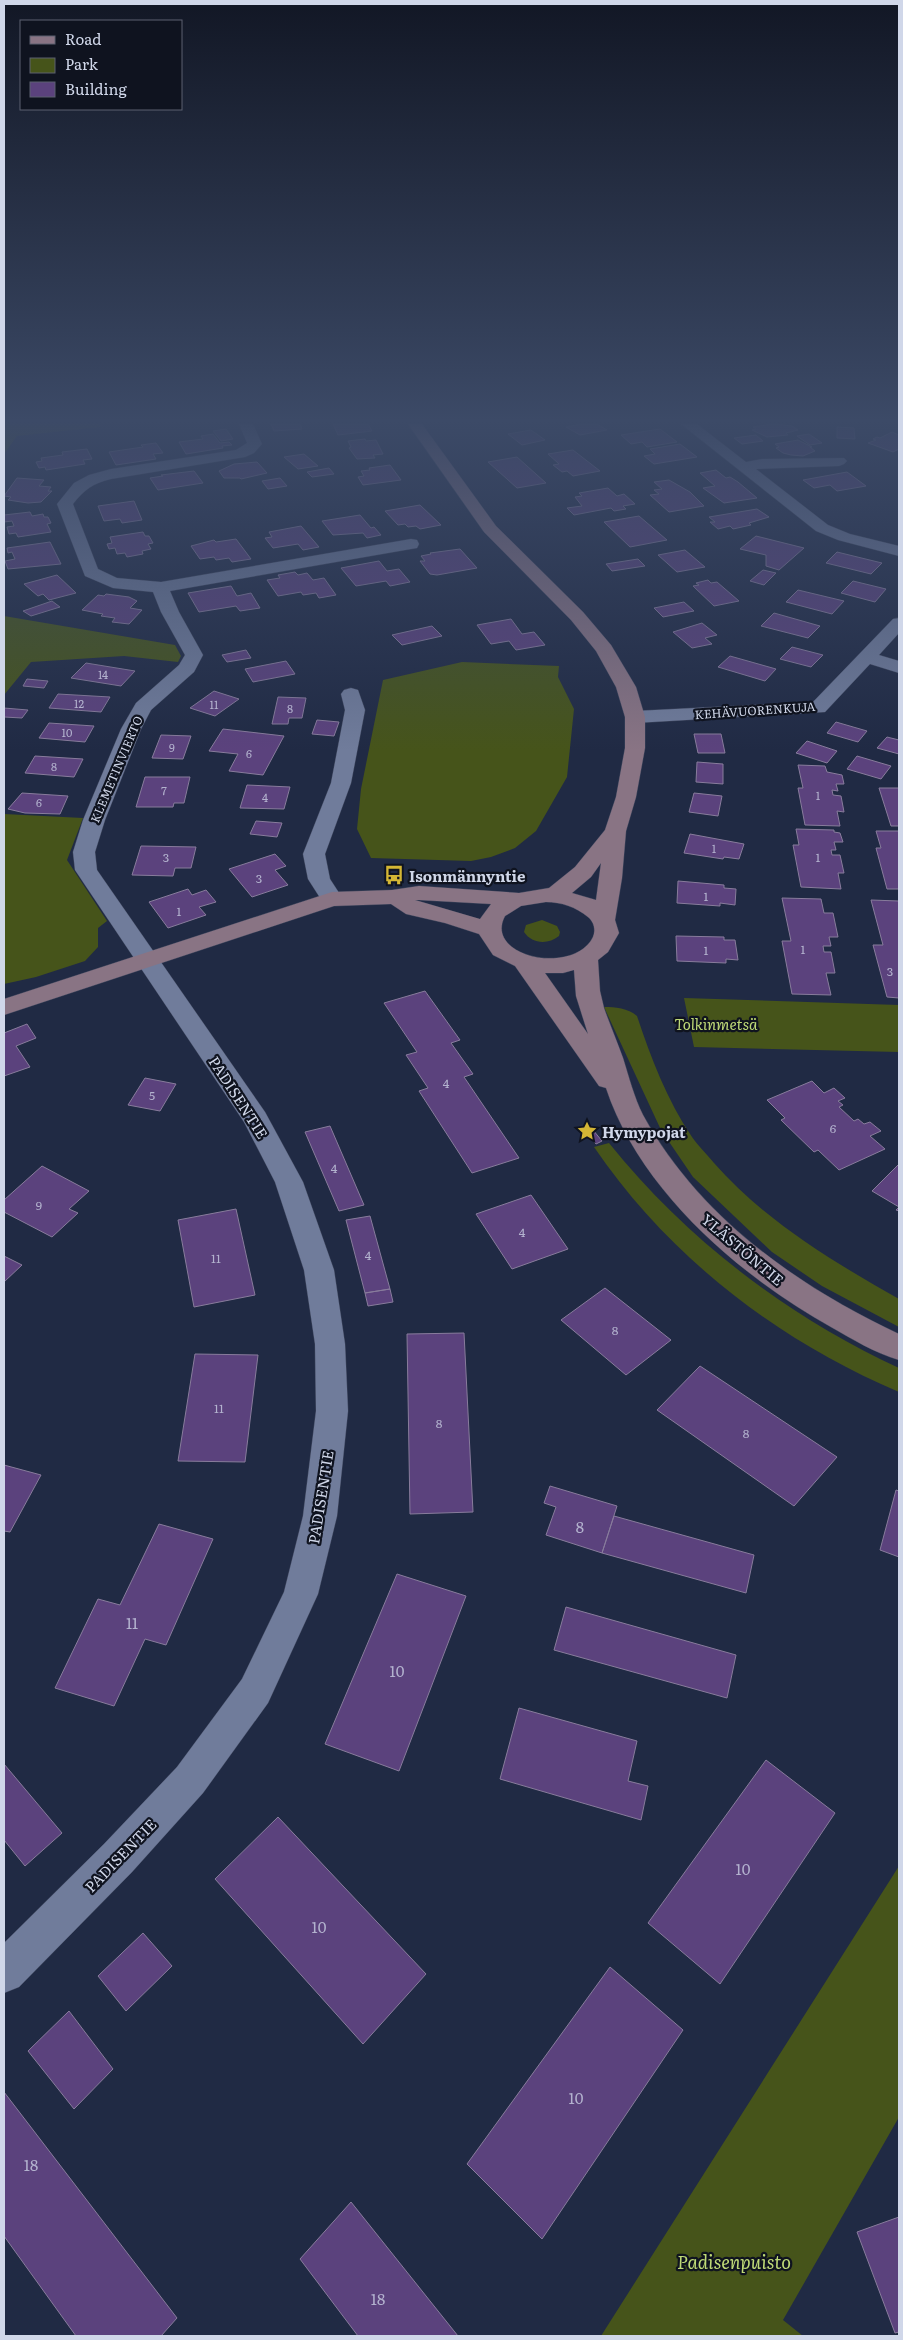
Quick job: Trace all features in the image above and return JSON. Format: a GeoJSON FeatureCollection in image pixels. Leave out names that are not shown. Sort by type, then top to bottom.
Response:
{"type":"FeatureCollection","features":[{"type":"Feature","properties":{"kind":"main road"},"geometry":{"type":"LineString","coordinates":[[493,533],[577,616],[604,649],[626,687],[635,717],[636,748],[626,797],[616,831],[604,920]]}},
{"type":"Feature","properties":{"kind":"main road"},"geometry":{"type":"LineString","coordinates":[[554,895],[583,872],[616,831]]}},
{"type":"Feature","properties":{"kind":"main road"},"geometry":{"type":"LineString","coordinates":[[4,1007],[332,899],[392,897],[419,893],[517,899],[554,895],[583,902],[596,911],[604,920],[607,930],[606,940],[599,950],[586,959],[558,966],[524,962],[498,948],[490,930],[495,914],[517,899]]}},
{"type":"Feature","properties":{"kind":"main road"},"geometry":{"type":"LineString","coordinates":[[392,897],[414,908],[451,917],[490,930]]}},
{"type":"Feature","properties":{"kind":"main road","name":"YLÄSTÖNTIE"},"geometry":{"type":"LineString","coordinates":[[586,959],[590,999],[626,1105]]}},
{"type":"Feature","properties":{"kind":"main road","name":"YLÄSTÖNTIE"},"geometry":{"type":"LineString","coordinates":[[524,962],[626,1105],[654,1152],[690,1203],[733,1244],[795,1293],[866,1334],[899,1348]]}},
{"type":"Feature","properties":{"kind":"street"},"geometry":{"type":"LineString","coordinates":[[76,533],[91,572],[113,582],[161,587],[411,544]]}},
{"type":"Feature","properties":{"kind":"street"},"geometry":{"type":"LineString","coordinates":[[835,533],[899,551]]}},
{"type":"Feature","properties":{"kind":"street","name":"KLEMETINVIERTO"},"geometry":{"type":"LineString","coordinates":[[148,960],[86,870],[84,852],[94,820],[131,729],[143,707],[161,689],[187,668],[194,655],[188,639],[162,596],[161,587]]}},
{"type":"Feature","properties":{"kind":"street","name":"KEHÄVUORENKUJA"},"geometry":{"type":"LineString","coordinates":[[635,717],[818,708],[899,623]]}},
{"type":"Feature","properties":{"kind":"street"},"geometry":{"type":"LineString","coordinates":[[868,657],[899,667]]}},
{"type":"Feature","properties":{"kind":"street"},"geometry":{"type":"LineString","coordinates":[[332,899],[319,879],[314,854],[341,783],[355,710],[351,694]]}},
{"type":"Feature","properties":{"kind":"street","name":"PADISENTIE"},"geometry":{"type":"LineString","coordinates":[[4,1972],[118,1858],[190,1780],[255,1691],[301,1594],[320,1516],[332,1411],[330,1344],[318,1270],[289,1182],[256,1119],[148,960]]}},
{"type":"Feature","properties":{"kind":"green space"},"geometry":{"type":"Polygon","coordinates":[[[4,616],[175,645],[181,656],[178,662],[124,656],[31,662],[4,695],[4,616]]]}},
{"type":"Feature","properties":{"kind":"green space"},"geometry":{"type":"Polygon","coordinates":[[[462,662],[559,666],[558,677],[574,709],[567,777],[536,831],[515,848],[491,857],[471,861],[371,858],[357,829],[361,789],[383,680],[462,662]]]}},
{"type":"Feature","properties":{"kind":"green space"},"geometry":{"type":"Polygon","coordinates":[[[4,814],[83,818],[67,860],[107,921],[98,928],[98,947],[85,961],[36,977],[4,984],[4,814]]]}},
{"type":"Feature","properties":{"kind":"green space"},"geometry":{"type":"Polygon","coordinates":[[[542,920],[557,926],[560,932],[559,936],[550,941],[540,942],[527,936],[524,932],[526,925],[542,920]]]}},
{"type":"Feature","properties":{"kind":"green space","name":"Tolkinmetsä"},"geometry":{"type":"Polygon","coordinates":[[[684,998],[899,1005],[899,1052],[694,1047],[684,998]]]}},
{"type":"Feature","properties":{"kind":"green space"},"geometry":{"type":"Polygon","coordinates":[[[604,1007],[626,1010],[637,1016],[667,1094],[694,1140],[714,1163],[734,1184],[777,1222],[824,1255],[899,1299],[899,1327],[822,1286],[772,1252],[693,1177],[661,1130],[604,1007]]]}},
{"type":"Feature","properties":{"kind":"green space"},"geometry":{"type":"Polygon","coordinates":[[[609,1143],[671,1211],[705,1243],[741,1272],[817,1324],[899,1368],[899,1392],[854,1371],[810,1347],[769,1321],[691,1259],[656,1224],[624,1187],[594,1147],[609,1143]]]}},
{"type":"Feature","properties":{"kind":"green space","name":"Padisenpuisto"},"geometry":{"type":"Polygon","coordinates":[[[899,1866],[899,2117],[783,2320],[803,2336],[601,2336],[899,1866]]]}},
{"type":"Feature","properties":{"kind":"building"},"geometry":{"type":"Polygon","coordinates":[[[16,533],[43,533],[18,537],[16,533]]]}},
{"type":"Feature","properties":{"kind":"building"},"geometry":{"type":"Polygon","coordinates":[[[144,533],[145,536],[149,536],[153,543],[148,544],[151,549],[142,551],[143,554],[127,557],[125,553],[117,554],[115,548],[109,549],[107,544],[112,543],[110,537],[144,533]]]}},
{"type":"Feature","properties":{"kind":"building"},"geometry":{"type":"Polygon","coordinates":[[[270,533],[307,533],[319,547],[303,550],[298,544],[273,548],[265,538],[272,537],[270,533]]]}},
{"type":"Feature","properties":{"kind":"building"},"geometry":{"type":"Polygon","coordinates":[[[332,533],[360,533],[333,535],[332,533]]]}},
{"type":"Feature","properties":{"kind":"building"},"geometry":{"type":"Polygon","coordinates":[[[363,533],[379,533],[381,535],[367,538],[363,533]]]}},
{"type":"Feature","properties":{"kind":"building"},"geometry":{"type":"Polygon","coordinates":[[[616,533],[659,533],[667,540],[630,547],[616,533]]]}},
{"type":"Feature","properties":{"kind":"building"},"geometry":{"type":"Polygon","coordinates":[[[756,536],[804,548],[779,570],[766,566],[766,555],[740,549],[756,536]]]}},
{"type":"Feature","properties":{"kind":"building"},"geometry":{"type":"Polygon","coordinates":[[[236,539],[251,559],[232,562],[229,558],[216,560],[214,557],[200,559],[191,546],[214,540],[216,542],[236,539]]]}},
{"type":"Feature","properties":{"kind":"building"},"geometry":{"type":"Polygon","coordinates":[[[50,542],[61,564],[8,569],[5,561],[15,559],[12,552],[8,553],[7,548],[50,542]]]}},
{"type":"Feature","properties":{"kind":"building"},"geometry":{"type":"Polygon","coordinates":[[[460,549],[477,568],[437,575],[430,574],[420,561],[425,561],[421,556],[430,553],[460,549]]]}},
{"type":"Feature","properties":{"kind":"building"},"geometry":{"type":"Polygon","coordinates":[[[685,550],[705,567],[677,572],[658,555],[685,550]]]}},
{"type":"Feature","properties":{"kind":"building"},"geometry":{"type":"Polygon","coordinates":[[[837,552],[882,563],[871,574],[826,563],[837,552]]]}},
{"type":"Feature","properties":{"kind":"building"},"geometry":{"type":"Polygon","coordinates":[[[638,559],[645,566],[612,571],[606,564],[638,559]]]}},
{"type":"Feature","properties":{"kind":"building"},"geometry":{"type":"Polygon","coordinates":[[[379,561],[387,571],[399,569],[410,582],[390,586],[386,581],[356,586],[341,568],[379,561]]]}},
{"type":"Feature","properties":{"kind":"building"},"geometry":{"type":"Polygon","coordinates":[[[763,570],[776,573],[764,585],[750,581],[763,570]]]}},
{"type":"Feature","properties":{"kind":"building"},"geometry":{"type":"Polygon","coordinates":[[[295,572],[298,575],[307,573],[313,580],[324,578],[336,595],[319,598],[316,593],[303,595],[301,592],[278,596],[267,580],[280,578],[278,575],[295,572]]]}},
{"type":"Feature","properties":{"kind":"building"},"geometry":{"type":"Polygon","coordinates":[[[57,575],[76,593],[49,600],[43,594],[38,596],[24,584],[57,575]]]}},
{"type":"Feature","properties":{"kind":"building"},"geometry":{"type":"Polygon","coordinates":[[[708,580],[711,583],[717,582],[739,601],[714,606],[693,586],[699,585],[696,583],[708,580]]]}},
{"type":"Feature","properties":{"kind":"building"},"geometry":{"type":"Polygon","coordinates":[[[853,581],[886,589],[875,602],[841,593],[853,581]]]}},
{"type":"Feature","properties":{"kind":"building"},"geometry":{"type":"Polygon","coordinates":[[[231,586],[237,596],[251,593],[260,608],[240,611],[236,606],[199,612],[188,593],[231,586]]]}},
{"type":"Feature","properties":{"kind":"building"},"geometry":{"type":"Polygon","coordinates":[[[798,590],[844,601],[832,614],[786,602],[798,590]]]}},
{"type":"Feature","properties":{"kind":"building"},"geometry":{"type":"Polygon","coordinates":[[[106,594],[129,597],[137,601],[130,608],[142,610],[129,624],[112,622],[115,618],[82,610],[98,595],[104,596],[106,594]]]}},
{"type":"Feature","properties":{"kind":"building"},"geometry":{"type":"Polygon","coordinates":[[[52,601],[60,607],[31,616],[23,611],[52,601]]]}},
{"type":"Feature","properties":{"kind":"building"},"geometry":{"type":"Polygon","coordinates":[[[684,602],[694,611],[663,617],[654,608],[684,602]]]}},
{"type":"Feature","properties":{"kind":"building"},"geometry":{"type":"Polygon","coordinates":[[[774,613],[820,626],[808,638],[761,626],[774,613]]]}},
{"type":"Feature","properties":{"kind":"building"},"geometry":{"type":"Polygon","coordinates":[[[511,619],[522,634],[534,632],[545,645],[516,650],[509,641],[491,644],[477,625],[511,619]]]}},
{"type":"Feature","properties":{"kind":"building"},"geometry":{"type":"Polygon","coordinates":[[[702,623],[717,635],[705,638],[712,644],[692,648],[673,632],[702,623]]]}},
{"type":"Feature","properties":{"kind":"building"},"geometry":{"type":"Polygon","coordinates":[[[432,626],[442,636],[402,645],[392,635],[432,626]]]}},
{"type":"Feature","properties":{"kind":"building"},"geometry":{"type":"Polygon","coordinates":[[[792,647],[823,655],[811,667],[780,659],[792,647]]]}},
{"type":"Feature","properties":{"kind":"building"},"geometry":{"type":"Polygon","coordinates":[[[246,650],[251,658],[227,662],[222,655],[246,650]]]}},
{"type":"Feature","properties":{"kind":"building"},"geometry":{"type":"Polygon","coordinates":[[[730,656],[776,669],[765,681],[718,667],[730,656]]]}},
{"type":"Feature","properties":{"kind":"building"},"geometry":{"type":"Polygon","coordinates":[[[286,661],[295,674],[253,682],[245,669],[286,661]]]}},
{"type":"Feature","properties":{"kind":"building"},"geometry":{"type":"Polygon","coordinates":[[[86,663],[135,671],[121,686],[71,678],[86,663]]]}},
{"type":"Feature","properties":{"kind":"building"},"geometry":{"type":"Polygon","coordinates":[[[27,679],[48,681],[44,688],[23,686],[27,679]]]}},
{"type":"Feature","properties":{"kind":"building"},"geometry":{"type":"Polygon","coordinates":[[[214,691],[239,699],[215,716],[190,708],[214,691]]]}},
{"type":"Feature","properties":{"kind":"building"},"geometry":{"type":"Polygon","coordinates":[[[58,694],[110,697],[101,712],[49,708],[58,694]]]}},
{"type":"Feature","properties":{"kind":"building"},"geometry":{"type":"Polygon","coordinates":[[[278,697],[306,698],[302,718],[289,718],[288,724],[272,724],[278,697]]]}},
{"type":"Feature","properties":{"kind":"building"},"geometry":{"type":"Polygon","coordinates":[[[4,708],[28,710],[22,718],[4,717],[4,708]]]}},
{"type":"Feature","properties":{"kind":"building"},"geometry":{"type":"Polygon","coordinates":[[[317,720],[339,722],[334,736],[312,734],[317,720]]]}},
{"type":"Feature","properties":{"kind":"building"},"geometry":{"type":"Polygon","coordinates":[[[836,722],[867,731],[858,742],[827,733],[836,722]]]}},
{"type":"Feature","properties":{"kind":"building"},"geometry":{"type":"Polygon","coordinates":[[[49,723],[94,726],[85,742],[39,738],[49,723]]]}},
{"type":"Feature","properties":{"kind":"building"},"geometry":{"type":"Polygon","coordinates":[[[223,729],[284,736],[263,775],[229,771],[238,754],[209,751],[223,729]]]}},
{"type":"Feature","properties":{"kind":"building"},"geometry":{"type":"Polygon","coordinates":[[[694,734],[721,734],[725,753],[698,753],[694,734]]]}},
{"type":"Feature","properties":{"kind":"building"},"geometry":{"type":"Polygon","coordinates":[[[161,735],[191,736],[183,759],[152,758],[161,735]]]}},
{"type":"Feature","properties":{"kind":"building"},"geometry":{"type":"Polygon","coordinates":[[[887,737],[899,740],[899,754],[877,748],[887,737]]]}},
{"type":"Feature","properties":{"kind":"building"},"geometry":{"type":"Polygon","coordinates":[[[807,741],[837,751],[827,763],[796,753],[807,741]]]}},
{"type":"Feature","properties":{"kind":"building"},"geometry":{"type":"Polygon","coordinates":[[[35,756],[83,759],[74,777],[25,773],[35,756]]]}},
{"type":"Feature","properties":{"kind":"building"},"geometry":{"type":"Polygon","coordinates":[[[857,756],[891,766],[881,779],[847,769],[857,756]]]}},
{"type":"Feature","properties":{"kind":"building"},"geometry":{"type":"Polygon","coordinates":[[[697,762],[723,764],[723,784],[696,782],[697,762]]]}},
{"type":"Feature","properties":{"kind":"building"},"geometry":{"type":"Polygon","coordinates":[[[798,765],[825,766],[827,772],[842,775],[844,784],[836,784],[838,791],[832,790],[833,795],[841,796],[844,812],[837,811],[840,826],[805,825],[798,788],[803,788],[798,765]]]}},
{"type":"Feature","properties":{"kind":"building"},"geometry":{"type":"Polygon","coordinates":[[[145,777],[190,777],[184,803],[174,803],[173,807],[136,807],[145,777]]]}},
{"type":"Feature","properties":{"kind":"building"},"geometry":{"type":"Polygon","coordinates":[[[247,785],[290,787],[284,809],[240,808],[247,785]]]}},
{"type":"Feature","properties":{"kind":"building"},"geometry":{"type":"Polygon","coordinates":[[[879,788],[899,788],[899,826],[891,826],[879,788]]]}},
{"type":"Feature","properties":{"kind":"building"},"geometry":{"type":"Polygon","coordinates":[[[22,793],[68,796],[60,814],[25,813],[8,809],[22,793]]]}},
{"type":"Feature","properties":{"kind":"building"},"geometry":{"type":"Polygon","coordinates":[[[694,793],[722,796],[718,816],[689,812],[694,793]]]}},
{"type":"Feature","properties":{"kind":"building"},"geometry":{"type":"Polygon","coordinates":[[[256,821],[282,823],[277,837],[250,834],[256,821]]]}},
{"type":"Feature","properties":{"kind":"building"},"geometry":{"type":"Polygon","coordinates":[[[796,829],[834,830],[834,832],[840,833],[843,842],[834,842],[836,850],[831,850],[832,855],[840,855],[844,873],[838,873],[841,889],[801,887],[793,845],[799,845],[796,829]]]}},
{"type":"Feature","properties":{"kind":"building"},"geometry":{"type":"Polygon","coordinates":[[[876,831],[899,831],[899,889],[887,889],[876,848],[881,848],[876,831]]]}},
{"type":"Feature","properties":{"kind":"building"},"geometry":{"type":"Polygon","coordinates":[[[690,834],[744,844],[739,859],[724,857],[723,859],[684,853],[690,834]]]}},
{"type":"Feature","properties":{"kind":"building"},"geometry":{"type":"Polygon","coordinates":[[[141,846],[196,847],[191,868],[175,868],[173,876],[132,875],[141,846]]]}},
{"type":"Feature","properties":{"kind":"building"},"geometry":{"type":"Polygon","coordinates":[[[275,854],[286,866],[275,870],[288,885],[252,897],[229,869],[275,854]]]}},
{"type":"Feature","properties":{"kind":"building"},"geometry":{"type":"Polygon","coordinates":[[[678,881],[724,885],[724,888],[736,889],[735,905],[720,903],[720,906],[677,903],[678,881]]]}},
{"type":"Feature","properties":{"kind":"building"},"geometry":{"type":"Polygon","coordinates":[[[188,889],[192,895],[206,890],[216,902],[199,907],[206,915],[168,928],[149,902],[188,889]]]}},
{"type":"Feature","properties":{"kind":"building"},"geometry":{"type":"Polygon","coordinates":[[[782,898],[821,899],[824,913],[833,913],[838,937],[829,937],[831,946],[823,946],[824,952],[831,952],[835,973],[826,973],[831,995],[792,994],[782,941],[791,941],[782,898]]]}},
{"type":"Feature","properties":{"kind":"building"},"geometry":{"type":"Polygon","coordinates":[[[871,900],[899,901],[899,998],[887,997],[873,945],[883,945],[871,900]]]}},
{"type":"Feature","properties":{"kind":"building"},"geometry":{"type":"Polygon","coordinates":[[[676,936],[724,937],[724,940],[735,940],[738,960],[726,959],[726,963],[677,961],[676,936]]]}},
{"type":"Feature","properties":{"kind":"building"},"geometry":{"type":"Polygon","coordinates":[[[425,991],[460,1040],[451,1043],[473,1074],[464,1077],[519,1158],[472,1173],[419,1091],[428,1088],[406,1055],[417,1052],[384,1003],[425,991]]]}},
{"type":"Feature","properties":{"kind":"building"},"geometry":{"type":"Polygon","coordinates":[[[27,1024],[36,1038],[16,1046],[30,1067],[4,1076],[4,1033],[27,1024]]]}},
{"type":"Feature","properties":{"kind":"building"},"geometry":{"type":"Polygon","coordinates":[[[145,1078],[176,1084],[160,1111],[128,1105],[145,1078]]]}},
{"type":"Feature","properties":{"kind":"building"},"geometry":{"type":"Polygon","coordinates":[[[812,1081],[824,1093],[834,1088],[845,1098],[838,1101],[843,1105],[839,1107],[854,1121],[858,1119],[864,1124],[870,1122],[881,1131],[870,1136],[885,1149],[839,1170],[818,1150],[814,1152],[781,1120],[785,1118],[767,1100],[812,1081]]]}},
{"type":"Feature","properties":{"kind":"building"},"geometry":{"type":"Polygon","coordinates":[[[330,1126],[364,1205],[339,1211],[305,1132],[330,1126]]]}},
{"type":"Feature","properties":{"kind":"building"},"geometry":{"type":"Polygon","coordinates":[[[593,1130],[602,1141],[596,1144],[586,1133],[593,1130]]]}},
{"type":"Feature","properties":{"kind":"building"},"geometry":{"type":"Polygon","coordinates":[[[899,1164],[899,1207],[872,1191],[899,1164]]]}},
{"type":"Feature","properties":{"kind":"building"},"geometry":{"type":"Polygon","coordinates":[[[42,1166],[89,1191],[69,1209],[78,1213],[52,1237],[4,1212],[4,1200],[42,1166]]]}},
{"type":"Feature","properties":{"kind":"building"},"geometry":{"type":"Polygon","coordinates":[[[531,1195],[568,1249],[512,1269],[476,1214],[531,1195]]]}},
{"type":"Feature","properties":{"kind":"building"},"geometry":{"type":"Polygon","coordinates":[[[236,1209],[255,1295],[194,1307],[178,1220],[236,1209]]]}},
{"type":"Feature","properties":{"kind":"building"},"geometry":{"type":"Polygon","coordinates":[[[370,1216],[390,1289],[365,1293],[346,1220],[370,1216]]]}},
{"type":"Feature","properties":{"kind":"building"},"geometry":{"type":"Polygon","coordinates":[[[4,1256],[22,1265],[4,1282],[4,1256]]]}},
{"type":"Feature","properties":{"kind":"building"},"geometry":{"type":"Polygon","coordinates":[[[605,1288],[671,1340],[626,1375],[561,1320],[605,1288]]]}},
{"type":"Feature","properties":{"kind":"building"},"geometry":{"type":"Polygon","coordinates":[[[390,1289],[393,1302],[368,1306],[365,1293],[390,1289]]]}},
{"type":"Feature","properties":{"kind":"building"},"geometry":{"type":"Polygon","coordinates":[[[464,1333],[473,1512],[410,1514],[407,1334],[464,1333]]]}},
{"type":"Feature","properties":{"kind":"building"},"geometry":{"type":"Polygon","coordinates":[[[195,1354],[258,1355],[245,1462],[178,1461],[195,1354]]]}},
{"type":"Feature","properties":{"kind":"building"},"geometry":{"type":"Polygon","coordinates":[[[700,1366],[837,1457],[794,1506],[657,1410],[700,1366]]]}},
{"type":"Feature","properties":{"kind":"building"},"geometry":{"type":"Polygon","coordinates":[[[4,1465],[41,1475],[10,1532],[4,1531],[4,1465]]]}},
{"type":"Feature","properties":{"kind":"building"},"geometry":{"type":"Polygon","coordinates":[[[550,1486],[617,1506],[602,1553],[546,1535],[556,1507],[544,1503],[550,1486]]]}},
{"type":"Feature","properties":{"kind":"building"},"geometry":{"type":"Polygon","coordinates":[[[896,1490],[899,1491],[899,1557],[880,1550],[896,1490]]]}},
{"type":"Feature","properties":{"kind":"building"},"geometry":{"type":"Polygon","coordinates":[[[614,1516],[754,1555],[746,1593],[602,1553],[614,1516]]]}},
{"type":"Feature","properties":{"kind":"building"},"geometry":{"type":"Polygon","coordinates":[[[159,1524],[213,1539],[166,1645],[145,1639],[114,1706],[55,1688],[98,1599],[120,1605],[159,1524]]]}},
{"type":"Feature","properties":{"kind":"building"},"geometry":{"type":"Polygon","coordinates":[[[397,1574],[466,1596],[399,1771],[325,1744],[397,1574]]]}},
{"type":"Feature","properties":{"kind":"building"},"geometry":{"type":"Polygon","coordinates":[[[566,1607],[736,1655],[727,1698],[554,1650],[566,1607]]]}},
{"type":"Feature","properties":{"kind":"building"},"geometry":{"type":"Polygon","coordinates":[[[519,1708],[637,1741],[628,1781],[648,1786],[641,1820],[500,1779],[519,1708]]]}},
{"type":"Feature","properties":{"kind":"building"},"geometry":{"type":"Polygon","coordinates":[[[766,1760],[835,1813],[720,1984],[648,1923],[766,1760]]]}},
{"type":"Feature","properties":{"kind":"building"},"geometry":{"type":"Polygon","coordinates":[[[4,1764],[62,1833],[25,1866],[4,1840],[4,1764]]]}},
{"type":"Feature","properties":{"kind":"building"},"geometry":{"type":"Polygon","coordinates":[[[278,1817],[426,1974],[363,2044],[215,1879],[278,1817]]]}},
{"type":"Feature","properties":{"kind":"building"},"geometry":{"type":"Polygon","coordinates":[[[143,1933],[172,1966],[126,2011],[98,1976],[143,1933]]]}},
{"type":"Feature","properties":{"kind":"building"},"geometry":{"type":"Polygon","coordinates":[[[610,1967],[683,2030],[542,2239],[467,2164],[610,1967]]]}},
{"type":"Feature","properties":{"kind":"building"},"geometry":{"type":"Polygon","coordinates":[[[69,2011],[113,2069],[74,2109],[28,2051],[69,2011]]]}},
{"type":"Feature","properties":{"kind":"building"},"geometry":{"type":"Polygon","coordinates":[[[4,2092],[177,2318],[161,2336],[76,2336],[4,2236],[4,2092]]]}},
{"type":"Feature","properties":{"kind":"building"},"geometry":{"type":"Polygon","coordinates":[[[351,2202],[458,2336],[358,2336],[300,2259],[351,2202]]]}},
{"type":"Feature","properties":{"kind":"building"},"geometry":{"type":"Polygon","coordinates":[[[899,2217],[899,2332],[895,2333],[857,2232],[899,2217]]]}},
{"type":"Feature","properties":{"kind":"place","name":"Isonmännyntie"},"geometry":{"type":"Point","coordinates":[394,875]}},
{"type":"Feature","properties":{"kind":"place","name":"Hymypojat"},"geometry":{"type":"Point","coordinates":[587,1131]}}]}
